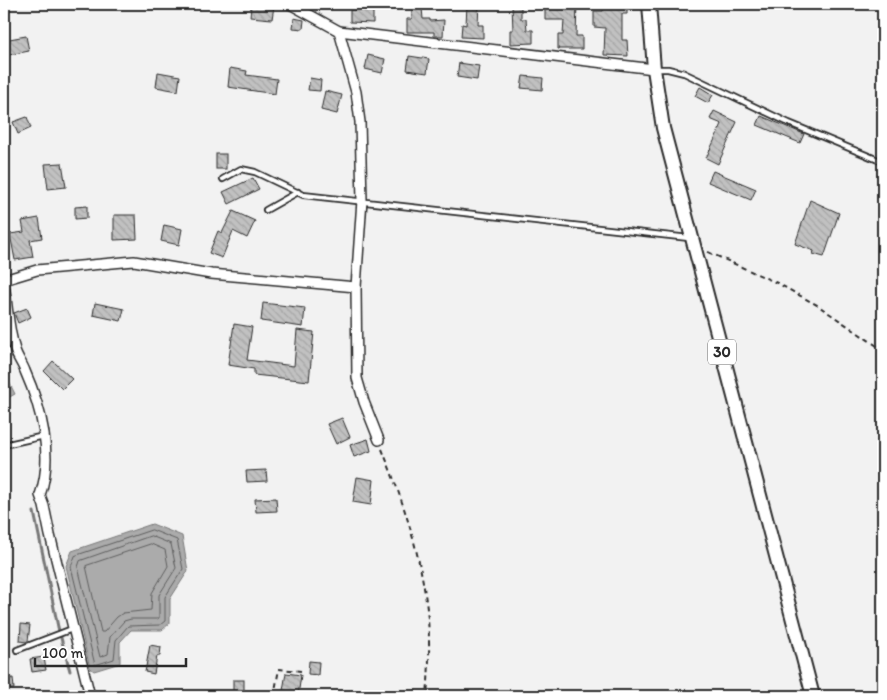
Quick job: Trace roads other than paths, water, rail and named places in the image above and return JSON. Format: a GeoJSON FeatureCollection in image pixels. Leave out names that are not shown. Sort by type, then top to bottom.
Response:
{"type":"FeatureCollection","features":[{"type":"Feature","properties":{"kind":"main road","name":"30"},"geometry":{"type":"LineString","coordinates":[[648,4],[654,69],[663,128],[813,696]]}},
{"type":"Feature","properties":{"kind":"street"},"geometry":{"type":"LineString","coordinates":[[290,4],[339,31],[654,69]]}},
{"type":"Feature","properties":{"kind":"street"},"geometry":{"type":"LineString","coordinates":[[339,31],[358,106],[362,200],[356,287],[357,378],[379,440]]}},
{"type":"Feature","properties":{"kind":"street"},"geometry":{"type":"LineString","coordinates":[[4,280],[37,270],[134,261],[211,274],[356,287]]}},
{"type":"Feature","properties":{"kind":"street"},"geometry":{"type":"LineString","coordinates":[[4,285],[7,336],[25,369],[33,391],[44,436],[46,465],[44,483],[40,495],[90,696]]}},
{"type":"Feature","properties":{"kind":"lane"},"geometry":{"type":"LineString","coordinates":[[654,69],[668,69],[684,73],[790,123],[883,162]]}},
{"type":"Feature","properties":{"kind":"lane"},"geometry":{"type":"LineString","coordinates":[[223,179],[241,169],[255,172],[303,195],[362,200],[692,238]]}},
{"type":"Feature","properties":{"kind":"lane"},"geometry":{"type":"LineString","coordinates":[[266,210],[298,192]]}},
{"type":"Feature","properties":{"kind":"lane"},"geometry":{"type":"LineString","coordinates":[[4,445],[44,436]]}},
{"type":"Feature","properties":{"kind":"lane"},"geometry":{"type":"LineString","coordinates":[[17,650],[72,629]]}},
{"type":"Feature","properties":{"kind":"water"},"geometry":{"type":"Polygon","coordinates":[[[4,372],[15,394],[4,400],[4,372]]]}},
{"type":"Feature","properties":{"kind":"water"},"geometry":{"type":"Polygon","coordinates":[[[152,524],[182,536],[188,571],[170,599],[170,623],[162,630],[131,630],[120,642],[120,663],[94,671],[90,668],[66,566],[72,551],[152,524]]]}},
{"type":"Feature","properties":{"kind":"waterway"},"geometry":{"type":"LineString","coordinates":[[34,512],[58,627],[70,671]]}},
{"type":"Feature","properties":{"kind":"waterway"},"geometry":{"type":"LineString","coordinates":[[75,691],[76,696]]}}]}
